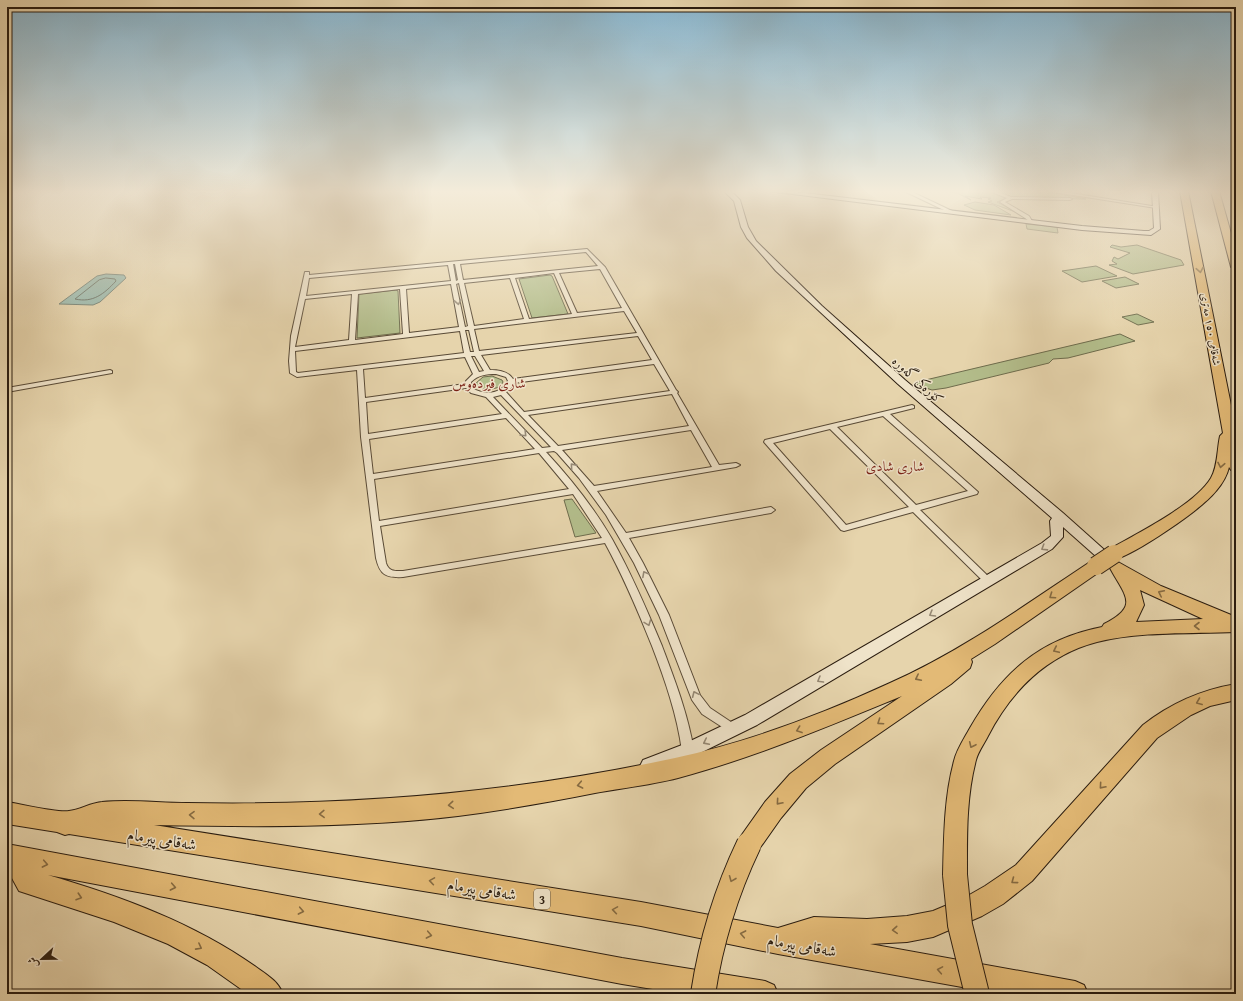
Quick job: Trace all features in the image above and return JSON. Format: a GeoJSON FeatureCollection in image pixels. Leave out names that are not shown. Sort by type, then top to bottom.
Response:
{"type":"FeatureCollection","features":[{"type":"Feature","properties":{"kind":"highway","name":"شەقامی ١٥٠ مەتری"},"geometry":{"type":"LineString","coordinates":[[1193,238],[1211,326],[1236,467]]}},
{"type":"Feature","properties":{"kind":"highway"},"geometry":{"type":"LineString","coordinates":[[1228,238],[1236,267]]}},
{"type":"Feature","properties":{"kind":"highway"},"geometry":{"type":"LineString","coordinates":[[65,824],[87,816],[102,813],[264,816],[363,812],[457,805],[541,793],[618,778],[654,773],[677,768],[755,745],[796,731],[897,689],[935,670],[989,639],[1096,566],[1116,561],[1195,503],[1211,489],[1219,478],[1228,427]]}},
{"type":"Feature","properties":{"kind":"highway"},"geometry":{"type":"LineString","coordinates":[[1116,561],[1168,597],[1236,625]]}},
{"type":"Feature","properties":{"kind":"highway"},"geometry":{"type":"LineString","coordinates":[[1098,635],[1121,624],[1131,617],[1135,608],[1135,599],[1132,591],[1116,561]]}},
{"type":"Feature","properties":{"kind":"highway"},"geometry":{"type":"LineString","coordinates":[[977,994],[960,925],[955,874],[955,824],[965,759],[984,720],[1006,687],[1026,668],[1050,653],[1079,640],[1098,635],[1178,626],[1236,625]]}},
{"type":"Feature","properties":{"kind":"highway"},"geometry":{"type":"LineString","coordinates":[[702,994],[707,960],[725,898],[750,844],[773,810],[798,781],[828,757],[944,678],[989,639]]}},
{"type":"Feature","properties":{"kind":"highway"},"geometry":{"type":"LineString","coordinates":[[778,941],[814,930],[867,932],[907,929],[934,924],[973,908],[1024,873],[1140,741],[1155,726],[1173,714],[1193,704],[1212,697],[1236,692]]}},
{"type":"Feature","properties":{"kind":"highway","name":"شەقامی پیرمام"},"geometry":{"type":"LineString","coordinates":[[7,813],[65,824],[633,913],[778,941],[1075,994]]}},
{"type":"Feature","properties":{"kind":"highway"},"geometry":{"type":"LineString","coordinates":[[10,857],[28,882],[118,910],[197,945],[224,961],[270,994]]}},
{"type":"Feature","properties":{"kind":"highway"},"geometry":{"type":"LineString","coordinates":[[10,857],[622,971],[765,994]]}},
{"type":"Feature","properties":{"kind":"street","name":"کۆرەکی گەورە"},"geometry":{"type":"LineString","coordinates":[[751,238],[779,269],[915,396],[1059,516],[1116,561]]}},
{"type":"Feature","properties":{"kind":"street"},"geometry":{"type":"LineString","coordinates":[[639,334],[360,368],[297,375],[293,373],[293,349],[307,275],[450,264],[584,250],[590,252],[602,267],[655,362],[675,392],[717,468]]}},
{"type":"Feature","properties":{"kind":"street"},"geometry":{"type":"LineString","coordinates":[[457,263],[470,328],[477,354],[488,372]]}},
{"type":"Feature","properties":{"kind":"street"},"geometry":{"type":"LineString","coordinates":[[450,264],[467,355],[477,375]]}},
{"type":"Feature","properties":{"kind":"street"},"geometry":{"type":"LineString","coordinates":[[302,298],[602,267]]}},
{"type":"Feature","properties":{"kind":"street"},"geometry":{"type":"LineString","coordinates":[[556,272],[575,315]]}},
{"type":"Feature","properties":{"kind":"street"},"geometry":{"type":"LineString","coordinates":[[512,277],[527,321]]}},
{"type":"Feature","properties":{"kind":"street"},"geometry":{"type":"LineString","coordinates":[[403,288],[406,335]]}},
{"type":"Feature","properties":{"kind":"street"},"geometry":{"type":"LineString","coordinates":[[352,341],[355,293]]}},
{"type":"Feature","properties":{"kind":"street"},"geometry":{"type":"LineString","coordinates":[[293,349],[625,309]]}},
{"type":"Feature","properties":{"kind":"street"},"geometry":{"type":"LineString","coordinates":[[467,386],[471,378],[488,372],[503,374],[511,381],[655,362]]}},
{"type":"Feature","properties":{"kind":"street"},"geometry":{"type":"LineString","coordinates":[[360,368],[365,436],[370,477],[382,566],[386,573],[394,574],[608,540]]}},
{"type":"Feature","properties":{"kind":"street"},"geometry":{"type":"LineString","coordinates":[[7,390],[110,372]]}},
{"type":"Feature","properties":{"kind":"street"},"geometry":{"type":"LineString","coordinates":[[467,386],[473,392],[488,395],[502,392],[509,387],[511,381]]}},
{"type":"Feature","properties":{"kind":"street"},"geometry":{"type":"LineString","coordinates":[[362,400],[467,386]]}},
{"type":"Feature","properties":{"kind":"street"},"geometry":{"type":"LineString","coordinates":[[502,392],[557,448],[592,489],[624,536],[652,588],[696,697],[706,711],[733,729]]}},
{"type":"Feature","properties":{"kind":"street"},"geometry":{"type":"LineString","coordinates":[[522,414],[675,392]]}},
{"type":"Feature","properties":{"kind":"street"},"geometry":{"type":"LineString","coordinates":[[488,395],[506,416],[540,450],[575,491],[608,540],[639,601],[678,700],[684,721],[688,751]]}},
{"type":"Feature","properties":{"kind":"street"},"geometry":{"type":"LineString","coordinates":[[885,414],[974,492],[844,528],[768,442],[912,407]]}},
{"type":"Feature","properties":{"kind":"street"},"geometry":{"type":"LineString","coordinates":[[365,436],[506,416]]}},
{"type":"Feature","properties":{"kind":"street"},"geometry":{"type":"LineString","coordinates":[[831,426],[988,581]]}},
{"type":"Feature","properties":{"kind":"street"},"geometry":{"type":"LineString","coordinates":[[370,477],[694,427]]}},
{"type":"Feature","properties":{"kind":"street"},"geometry":{"type":"LineString","coordinates":[[592,489],[736,465]]}},
{"type":"Feature","properties":{"kind":"street"},"geometry":{"type":"LineString","coordinates":[[376,524],[575,491]]}},
{"type":"Feature","properties":{"kind":"street"},"geometry":{"type":"LineString","coordinates":[[624,536],[771,510]]}},
{"type":"Feature","properties":{"kind":"street"},"geometry":{"type":"LineString","coordinates":[[618,778],[688,751],[750,720],[988,581],[1054,541],[1057,534],[1056,521],[1059,516]]}},
{"type":"Feature","properties":{"kind":"green space"},"geometry":{"type":"Polygon","coordinates":[[[1112,245],[1121,247],[1137,245],[1181,260],[1184,265],[1133,274],[1109,265],[1117,264],[1112,261],[1114,257],[1118,259],[1130,253],[1110,247],[1112,245]]]}},
{"type":"Feature","properties":{"kind":"green space"},"geometry":{"type":"Polygon","coordinates":[[[1096,266],[1117,276],[1082,282],[1062,271],[1096,266]]]}},
{"type":"Feature","properties":{"kind":"green space"},"geometry":{"type":"Polygon","coordinates":[[[552,276],[568,314],[532,318],[519,279],[552,276]]]}},
{"type":"Feature","properties":{"kind":"green space"},"geometry":{"type":"Polygon","coordinates":[[[1125,277],[1139,284],[1116,288],[1102,281],[1125,277]]]}},
{"type":"Feature","properties":{"kind":"green space"},"geometry":{"type":"Polygon","coordinates":[[[398,291],[400,333],[357,338],[359,294],[398,291]]]}},
{"type":"Feature","properties":{"kind":"green space"},"geometry":{"type":"Polygon","coordinates":[[[1137,314],[1154,322],[1138,325],[1122,317],[1137,314]]]}},
{"type":"Feature","properties":{"kind":"green space"},"geometry":{"type":"Polygon","coordinates":[[[1120,334],[1135,341],[1068,358],[1053,359],[1049,363],[946,388],[932,390],[917,385],[917,382],[1120,334]]]}},
{"type":"Feature","properties":{"kind":"green space"},"geometry":{"type":"Polygon","coordinates":[[[492,376],[502,380],[503,382],[500,387],[488,390],[477,387],[476,383],[483,377],[492,376]]]}},
{"type":"Feature","properties":{"kind":"green space"},"geometry":{"type":"Polygon","coordinates":[[[572,499],[596,533],[575,537],[564,500],[572,499]]]}},
{"type":"Feature","properties":{"kind":"water"},"geometry":{"type":"Polygon","coordinates":[[[106,274],[124,275],[126,278],[100,302],[93,305],[59,304],[97,276],[106,274]]]}},
{"type":"Feature","properties":{"kind":"district","name":"شاری فیردەوس"},"geometry":{"type":"Point","coordinates":[489,383]}},
{"type":"Feature","properties":{"kind":"district","name":"شاری شادی"},"geometry":{"type":"Point","coordinates":[895,466]}}]}
